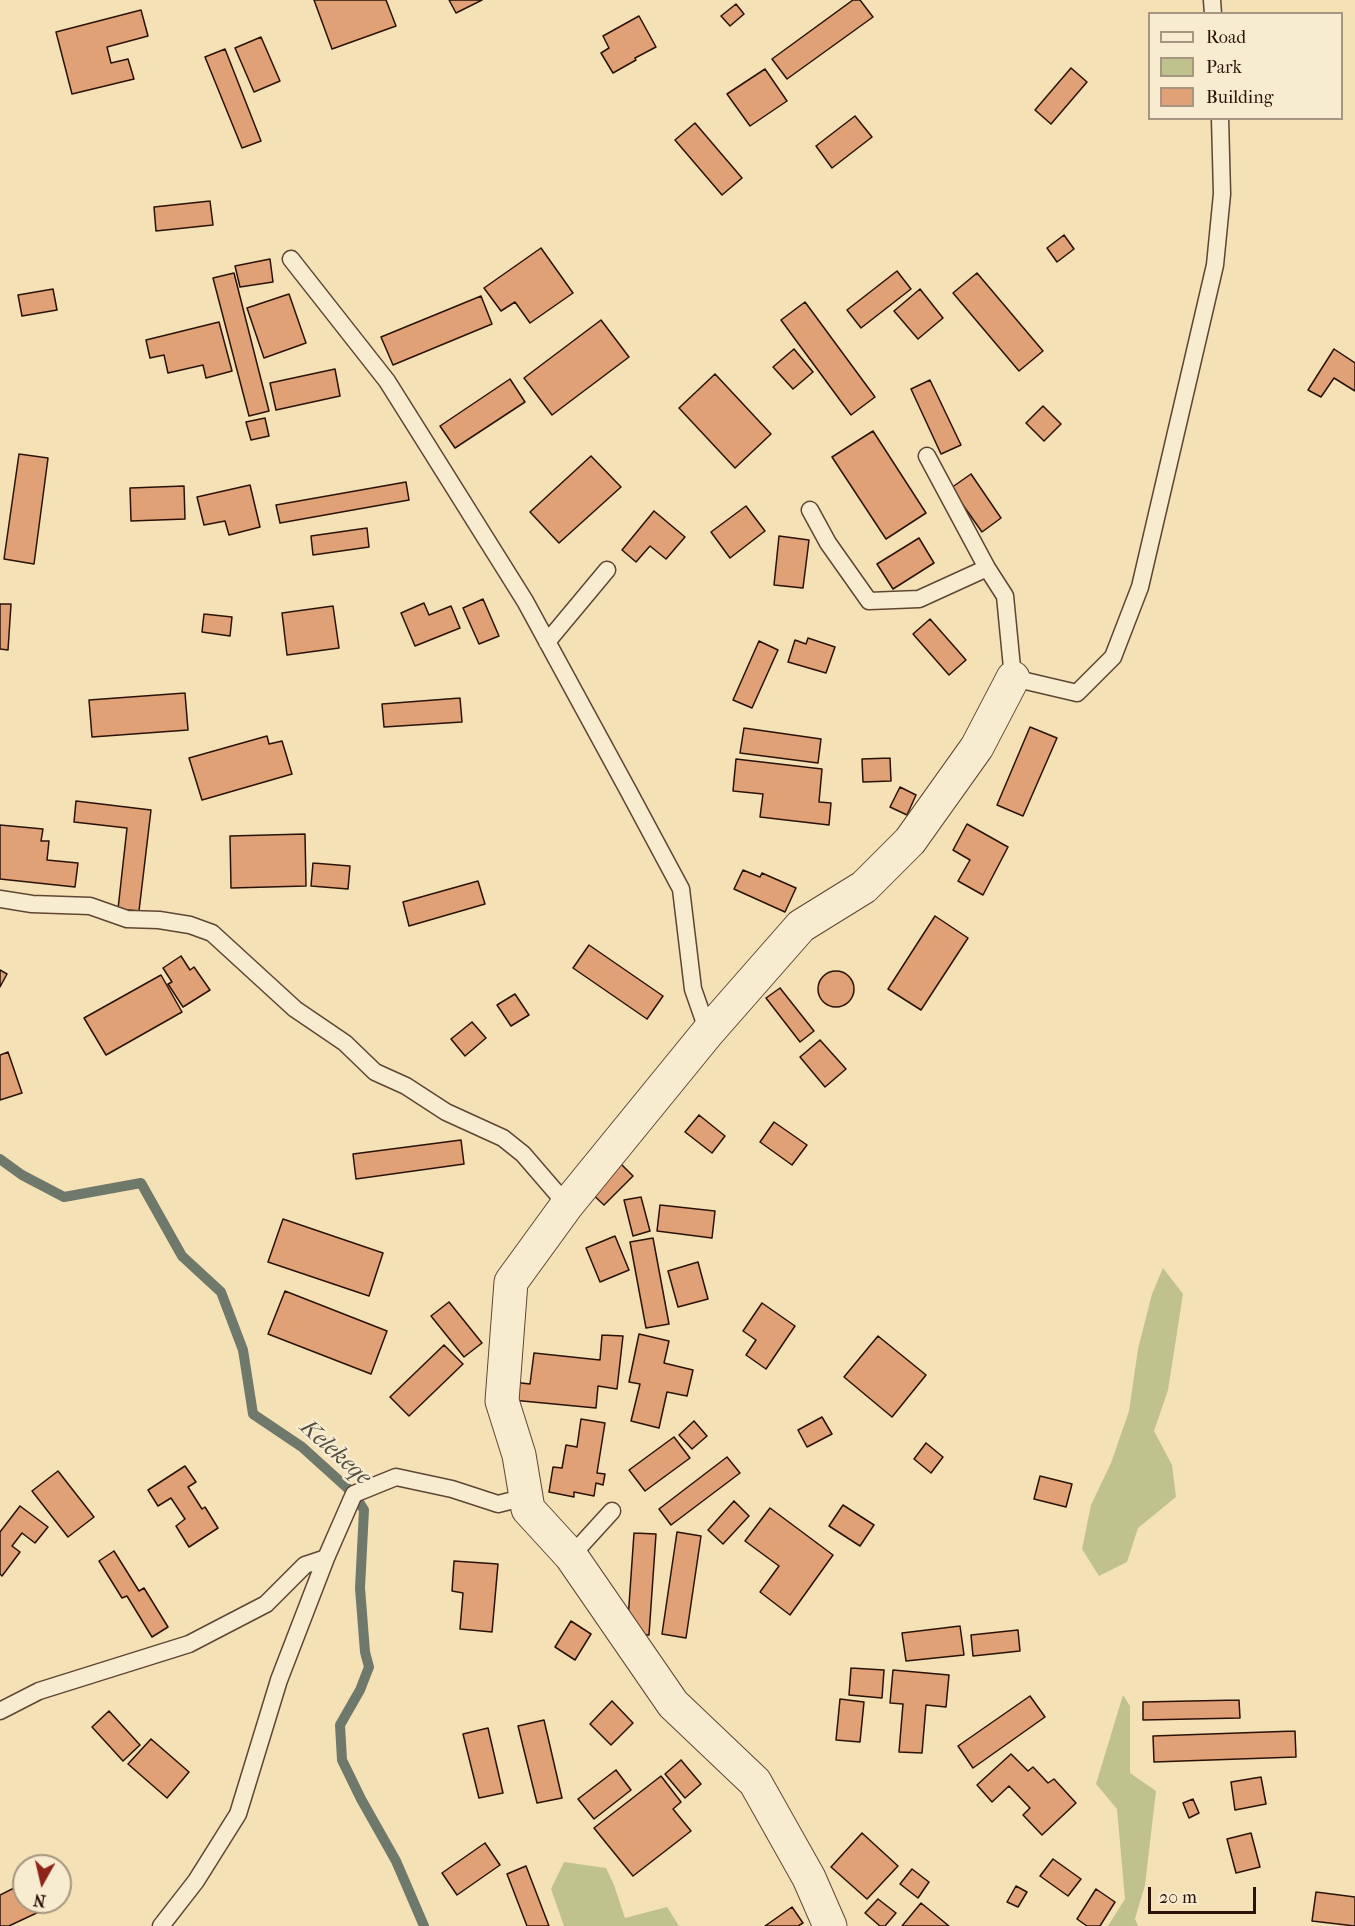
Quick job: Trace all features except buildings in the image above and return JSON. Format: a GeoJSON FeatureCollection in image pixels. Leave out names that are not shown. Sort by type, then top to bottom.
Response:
{"type":"FeatureCollection","features":[{"type":"Feature","properties":{"kind":"street"},"geometry":{"type":"LineString","coordinates":[[830,1926],[809,1878],[755,1782],[673,1704],[571,1556],[528,1509],[519,1455],[502,1401],[511,1282],[567,1205],[708,1032],[801,926],[864,887],[910,841],[977,747],[1013,678]]}},
{"type":"Feature","properties":{"kind":"lane"},"geometry":{"type":"LineString","coordinates":[[927,456],[987,568],[1005,596],[1013,678],[1077,693],[1113,657],[1140,586],[1215,265],[1222,194],[1220,120]]}},
{"type":"Feature","properties":{"kind":"lane"},"geometry":{"type":"LineString","coordinates":[[291,259],[387,381],[525,601],[681,889],[693,989],[708,1032]]}},
{"type":"Feature","properties":{"kind":"lane"},"geometry":{"type":"LineString","coordinates":[[810,510],[828,543],[869,601],[919,599],[987,568]]}},
{"type":"Feature","properties":{"kind":"lane"},"geometry":{"type":"LineString","coordinates":[[547,642],[607,570]]}},
{"type":"Feature","properties":{"kind":"lane"},"geometry":{"type":"LineString","coordinates":[[0,899],[32,904],[90,906],[127,919],[170,922],[212,933],[295,1010],[345,1043],[375,1072],[406,1086],[446,1112],[503,1138],[523,1154],[567,1205]]}},
{"type":"Feature","properties":{"kind":"lane"},"geometry":{"type":"LineString","coordinates":[[161,1926],[196,1881],[238,1814],[279,1680],[326,1558],[354,1494],[396,1477],[452,1489],[498,1504],[526,1497]]}},
{"type":"Feature","properties":{"kind":"lane"},"geometry":{"type":"LineString","coordinates":[[571,1556],[612,1510]]}},
{"type":"Feature","properties":{"kind":"lane"},"geometry":{"type":"LineString","coordinates":[[0,1711],[39,1691],[189,1644],[266,1604],[305,1565],[326,1558]]}},
{"type":"Feature","properties":{"kind":"green space"},"geometry":{"type":"Polygon","coordinates":[[[1163,1268],[1183,1294],[1168,1390],[1154,1431],[1172,1465],[1176,1497],[1138,1528],[1127,1562],[1099,1576],[1082,1549],[1091,1505],[1111,1463],[1129,1411],[1138,1349],[1152,1294],[1163,1268]]]}},
{"type":"Feature","properties":{"kind":"green space"},"geometry":{"type":"Polygon","coordinates":[[[1123,1695],[1130,1706],[1130,1773],[1156,1791],[1145,1885],[1135,1919],[1138,1926],[1108,1926],[1125,1899],[1117,1809],[1096,1784],[1123,1695]]]}},
{"type":"Feature","properties":{"kind":"green space"},"geometry":{"type":"Polygon","coordinates":[[[564,1862],[606,1868],[625,1918],[667,1907],[679,1926],[564,1926],[551,1889],[564,1862]]]}},
{"type":"Feature","properties":{"kind":"waterway","name":"Kelekeqe"},"geometry":{"type":"LineString","coordinates":[[0,1159],[22,1175],[64,1197],[141,1183],[182,1256],[221,1292],[243,1350],[253,1414],[302,1447],[354,1494],[364,1510],[360,1588],[365,1652],[369,1667],[360,1690],[340,1725],[342,1760],[396,1861],[424,1926]]}}]}
